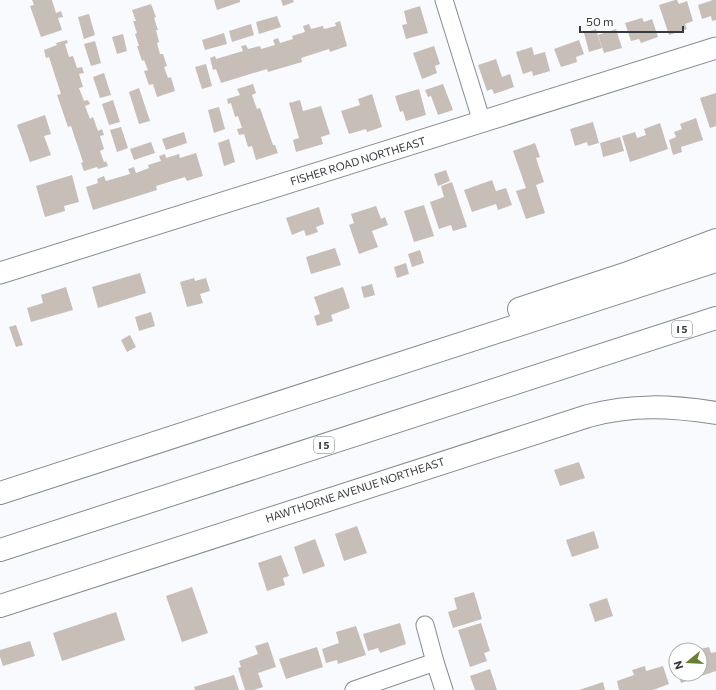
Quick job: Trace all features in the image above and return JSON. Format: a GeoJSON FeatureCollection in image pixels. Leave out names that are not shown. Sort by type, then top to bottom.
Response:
{"type":"FeatureCollection","features":[{"type":"Feature","properties":{"kind":"main road"},"geometry":{"type":"LineString","coordinates":[[396,364],[510,312],[625,274],[716,240]]}},
{"type":"Feature","properties":{"kind":"main road"},"geometry":{"type":"LineString","coordinates":[[0,493],[716,261]]}},
{"type":"Feature","properties":{"kind":"main road","name":"I 5"},"geometry":{"type":"LineString","coordinates":[[0,550],[716,318]]}},
{"type":"Feature","properties":{"kind":"main road"},"geometry":{"type":"LineString","coordinates":[[648,340],[716,327]]}},
{"type":"Feature","properties":{"kind":"main road","name":"HAWTHORNE AVENUE NORTHEAST"},"geometry":{"type":"LineString","coordinates":[[0,606],[588,416],[616,410],[646,407],[667,407],[716,413]]}},
{"type":"Feature","properties":{"kind":"street"},"geometry":{"type":"LineString","coordinates":[[444,0],[482,122]]}},
{"type":"Feature","properties":{"kind":"street","name":"FISHER ROAD NORTHEAST"},"geometry":{"type":"LineString","coordinates":[[0,273],[716,48]]}},
{"type":"Feature","properties":{"kind":"street"},"geometry":{"type":"LineString","coordinates":[[425,625],[444,690]]}},
{"type":"Feature","properties":{"kind":"street"},"geometry":{"type":"LineString","coordinates":[[354,690],[435,662]]}},
{"type":"Feature","properties":{"kind":"building"},"geometry":{"type":"Polygon","coordinates":[[[32,0],[52,0],[56,13],[61,11],[63,17],[58,18],[62,30],[41,37],[30,6],[34,5],[32,0]]]}},
{"type":"Feature","properties":{"kind":"building"},"geometry":{"type":"Polygon","coordinates":[[[214,0],[240,0],[240,2],[217,10],[214,0]]]}},
{"type":"Feature","properties":{"kind":"building"},"geometry":{"type":"Polygon","coordinates":[[[281,0],[293,0],[294,2],[283,6],[281,0]]]}},
{"type":"Feature","properties":{"kind":"building"},"geometry":{"type":"Polygon","coordinates":[[[677,0],[679,4],[687,1],[693,21],[685,24],[687,29],[669,35],[659,5],[677,0]]]}},
{"type":"Feature","properties":{"kind":"building"},"geometry":{"type":"Polygon","coordinates":[[[716,0],[716,20],[712,21],[711,16],[702,19],[698,5],[716,0]]]}},
{"type":"Feature","properties":{"kind":"building"},"geometry":{"type":"Polygon","coordinates":[[[151,4],[156,17],[154,18],[158,30],[156,30],[159,42],[157,43],[160,54],[163,54],[167,66],[164,67],[168,78],[171,77],[175,91],[157,97],[153,84],[149,85],[144,71],[148,70],[144,60],[142,61],[137,46],[139,46],[135,34],[137,33],[133,21],[136,21],[132,10],[151,4]]]}},
{"type":"Feature","properties":{"kind":"building"},"geometry":{"type":"Polygon","coordinates":[[[420,6],[428,33],[406,39],[402,25],[407,24],[404,11],[420,6]]]}},
{"type":"Feature","properties":{"kind":"building"},"geometry":{"type":"Polygon","coordinates":[[[89,14],[95,35],[84,39],[78,17],[89,14]]]}},
{"type":"Feature","properties":{"kind":"building"},"geometry":{"type":"Polygon","coordinates":[[[277,16],[281,27],[259,34],[256,22],[277,16]]]}},
{"type":"Feature","properties":{"kind":"building"},"geometry":{"type":"Polygon","coordinates":[[[642,18],[644,22],[652,19],[658,37],[641,43],[639,39],[631,41],[625,23],[642,18]]]}},
{"type":"Feature","properties":{"kind":"building"},"geometry":{"type":"Polygon","coordinates":[[[340,21],[347,46],[330,52],[329,49],[301,58],[302,62],[268,72],[267,69],[221,83],[216,69],[213,70],[210,58],[215,56],[216,59],[243,51],[241,46],[246,45],[248,49],[260,46],[261,49],[275,45],[273,40],[278,38],[280,43],[293,39],[292,36],[305,32],[303,26],[309,24],[311,29],[323,26],[324,29],[336,26],[335,23],[340,21]]]}},
{"type":"Feature","properties":{"kind":"building"},"geometry":{"type":"Polygon","coordinates":[[[251,24],[254,35],[232,42],[229,31],[251,24]]]}},
{"type":"Feature","properties":{"kind":"building"},"geometry":{"type":"Polygon","coordinates":[[[596,29],[602,48],[589,52],[584,33],[596,29]]]}},
{"type":"Feature","properties":{"kind":"building"},"geometry":{"type":"Polygon","coordinates":[[[616,29],[622,48],[604,53],[598,35],[616,29]]]}},
{"type":"Feature","properties":{"kind":"building"},"geometry":{"type":"Polygon","coordinates":[[[224,33],[227,44],[205,50],[202,40],[224,33]]]}},
{"type":"Feature","properties":{"kind":"building"},"geometry":{"type":"Polygon","coordinates":[[[123,34],[127,51],[117,54],[112,37],[123,34]]]}},
{"type":"Feature","properties":{"kind":"building"},"geometry":{"type":"Polygon","coordinates":[[[67,40],[68,43],[65,44],[69,57],[73,56],[77,68],[82,67],[84,73],[79,74],[83,87],[79,88],[84,101],[88,100],[90,104],[85,106],[90,119],[93,117],[98,131],[102,129],[104,135],[100,136],[104,149],[100,151],[104,162],[106,161],[108,166],[98,169],[97,167],[84,171],[81,163],[83,162],[71,126],[68,127],[57,95],[61,94],[49,57],[46,58],[44,50],[57,45],[56,43],[67,40]]]}},
{"type":"Feature","properties":{"kind":"building"},"geometry":{"type":"Polygon","coordinates":[[[579,40],[584,54],[576,57],[577,62],[561,67],[554,49],[579,40]]]}},
{"type":"Feature","properties":{"kind":"building"},"geometry":{"type":"Polygon","coordinates":[[[95,41],[101,63],[91,66],[84,44],[95,41]]]}},
{"type":"Feature","properties":{"kind":"building"},"geometry":{"type":"Polygon","coordinates":[[[434,46],[440,64],[435,66],[437,73],[422,79],[413,53],[434,46]]]}},
{"type":"Feature","properties":{"kind":"building"},"geometry":{"type":"Polygon","coordinates":[[[532,47],[534,55],[545,52],[550,71],[533,76],[532,71],[523,74],[516,52],[532,47]]]}},
{"type":"Feature","properties":{"kind":"building"},"geometry":{"type":"Polygon","coordinates":[[[496,59],[502,77],[510,74],[514,87],[494,94],[492,89],[487,91],[478,65],[496,59]]]}},
{"type":"Feature","properties":{"kind":"building"},"geometry":{"type":"Polygon","coordinates":[[[206,64],[212,86],[202,89],[195,67],[206,64]]]}},
{"type":"Feature","properties":{"kind":"building"},"geometry":{"type":"Polygon","coordinates":[[[104,73],[111,95],[100,98],[93,77],[104,73]]]}},
{"type":"Feature","properties":{"kind":"building"},"geometry":{"type":"Polygon","coordinates":[[[253,84],[256,93],[252,95],[257,109],[260,108],[273,145],[275,145],[278,153],[256,160],[252,146],[248,147],[244,134],[239,135],[237,129],[242,128],[238,116],[235,117],[231,103],[228,104],[227,99],[240,95],[237,89],[253,84]]]}},
{"type":"Feature","properties":{"kind":"building"},"geometry":{"type":"Polygon","coordinates":[[[443,84],[453,110],[438,115],[431,96],[428,97],[425,90],[443,84]]]}},
{"type":"Feature","properties":{"kind":"building"},"geometry":{"type":"Polygon","coordinates":[[[139,88],[150,121],[139,124],[129,92],[139,88]]]}},
{"type":"Feature","properties":{"kind":"building"},"geometry":{"type":"Polygon","coordinates":[[[419,89],[426,115],[406,121],[403,111],[400,112],[395,96],[419,89]]]}},
{"type":"Feature","properties":{"kind":"building"},"geometry":{"type":"Polygon","coordinates":[[[716,93],[716,126],[710,128],[700,98],[716,93]]]}},
{"type":"Feature","properties":{"kind":"building"},"geometry":{"type":"Polygon","coordinates":[[[372,94],[382,127],[367,132],[366,129],[349,134],[341,111],[360,105],[358,99],[372,94]]]}},
{"type":"Feature","properties":{"kind":"building"},"geometry":{"type":"Polygon","coordinates":[[[113,100],[120,122],[109,125],[102,104],[113,100]]]}},
{"type":"Feature","properties":{"kind":"building"},"geometry":{"type":"Polygon","coordinates":[[[300,100],[303,111],[321,106],[330,134],[321,137],[323,144],[296,152],[293,140],[299,138],[289,103],[300,100]]]}},
{"type":"Feature","properties":{"kind":"building"},"geometry":{"type":"Polygon","coordinates":[[[219,107],[225,129],[214,133],[208,110],[219,107]]]}},
{"type":"Feature","properties":{"kind":"building"},"geometry":{"type":"Polygon","coordinates":[[[45,115],[51,134],[44,136],[51,155],[30,162],[17,125],[45,115]]]}},
{"type":"Feature","properties":{"kind":"building"},"geometry":{"type":"Polygon","coordinates":[[[696,118],[703,140],[681,147],[682,152],[673,155],[669,140],[676,137],[674,132],[682,129],[680,124],[696,118]]]}},
{"type":"Feature","properties":{"kind":"building"},"geometry":{"type":"Polygon","coordinates":[[[593,122],[599,143],[588,146],[587,142],[575,146],[570,129],[593,122]]]}},
{"type":"Feature","properties":{"kind":"building"},"geometry":{"type":"Polygon","coordinates":[[[660,123],[668,149],[630,162],[622,136],[635,132],[637,138],[646,135],[644,129],[660,123]]]}},
{"type":"Feature","properties":{"kind":"building"},"geometry":{"type":"Polygon","coordinates":[[[121,127],[128,148],[117,152],[110,130],[121,127]]]}},
{"type":"Feature","properties":{"kind":"building"},"geometry":{"type":"Polygon","coordinates":[[[184,132],[187,143],[166,150],[162,139],[184,132]]]}},
{"type":"Feature","properties":{"kind":"building"},"geometry":{"type":"Polygon","coordinates":[[[620,137],[624,151],[603,157],[600,143],[620,137]]]}},
{"type":"Feature","properties":{"kind":"building"},"geometry":{"type":"Polygon","coordinates":[[[229,139],[235,162],[224,166],[218,143],[229,139]]]}},
{"type":"Feature","properties":{"kind":"building"},"geometry":{"type":"Polygon","coordinates":[[[151,142],[155,153],[134,160],[130,149],[151,142]]]}},
{"type":"Feature","properties":{"kind":"building"},"geometry":{"type":"Polygon","coordinates":[[[535,143],[540,157],[536,158],[544,182],[536,185],[545,213],[526,219],[516,191],[526,188],[513,151],[535,143]]]}},
{"type":"Feature","properties":{"kind":"building"},"geometry":{"type":"Polygon","coordinates":[[[196,153],[203,176],[187,181],[185,177],[156,186],[157,190],[93,210],[86,187],[98,183],[97,179],[104,176],[106,181],[130,174],[128,169],[134,167],[136,173],[149,168],[148,165],[161,161],[159,156],[165,154],[166,158],[179,154],[180,158],[196,153]]]}},
{"type":"Feature","properties":{"kind":"building"},"geometry":{"type":"Polygon","coordinates":[[[446,170],[450,181],[438,186],[434,174],[446,170]]]}},
{"type":"Feature","properties":{"kind":"building"},"geometry":{"type":"Polygon","coordinates":[[[72,175],[79,202],[64,206],[65,211],[45,217],[36,186],[72,175]]]}},
{"type":"Feature","properties":{"kind":"building"},"geometry":{"type":"Polygon","coordinates":[[[492,180],[496,191],[506,188],[512,205],[498,210],[496,204],[472,212],[464,190],[492,180]]]}},
{"type":"Feature","properties":{"kind":"building"},"geometry":{"type":"Polygon","coordinates":[[[452,182],[467,227],[453,231],[451,225],[439,229],[430,202],[444,197],[441,186],[452,182]]]}},
{"type":"Feature","properties":{"kind":"building"},"geometry":{"type":"Polygon","coordinates":[[[424,205],[434,236],[414,242],[404,211],[424,205]]]}},
{"type":"Feature","properties":{"kind":"building"},"geometry":{"type":"Polygon","coordinates":[[[376,206],[381,219],[385,217],[388,225],[372,231],[378,247],[359,254],[349,225],[354,223],[351,214],[376,206]]]}},
{"type":"Feature","properties":{"kind":"building"},"geometry":{"type":"Polygon","coordinates":[[[319,207],[324,224],[316,227],[318,232],[306,236],[304,230],[292,235],[286,218],[319,207]]]}},
{"type":"Feature","properties":{"kind":"building"},"geometry":{"type":"Polygon","coordinates":[[[335,248],[341,265],[311,274],[306,257],[335,248]]]}},
{"type":"Feature","properties":{"kind":"building"},"geometry":{"type":"Polygon","coordinates":[[[420,250],[424,263],[412,267],[408,254],[420,250]]]}},
{"type":"Feature","properties":{"kind":"building"},"geometry":{"type":"Polygon","coordinates":[[[406,263],[409,274],[397,278],[394,267],[406,263]]]}},
{"type":"Feature","properties":{"kind":"building"},"geometry":{"type":"Polygon","coordinates":[[[140,273],[146,293],[98,308],[92,287],[140,273]]]}},
{"type":"Feature","properties":{"kind":"building"},"geometry":{"type":"Polygon","coordinates":[[[194,278],[195,281],[206,278],[210,291],[200,294],[203,303],[187,307],[180,282],[194,278]]]}},
{"type":"Feature","properties":{"kind":"building"},"geometry":{"type":"Polygon","coordinates":[[[372,284],[375,295],[364,298],[361,287],[372,284]]]}},
{"type":"Feature","properties":{"kind":"building"},"geometry":{"type":"Polygon","coordinates":[[[66,287],[73,310],[31,322],[27,308],[43,303],[41,295],[66,287]]]}},
{"type":"Feature","properties":{"kind":"building"},"geometry":{"type":"Polygon","coordinates":[[[343,287],[350,308],[331,315],[333,321],[317,326],[314,316],[320,314],[314,297],[343,287]]]}},
{"type":"Feature","properties":{"kind":"building"},"geometry":{"type":"Polygon","coordinates":[[[151,312],[155,326],[139,331],[135,317],[151,312]]]}},
{"type":"Feature","properties":{"kind":"building"},"geometry":{"type":"Polygon","coordinates":[[[16,325],[23,345],[16,347],[9,327],[16,325]]]}},
{"type":"Feature","properties":{"kind":"building"},"geometry":{"type":"Polygon","coordinates":[[[130,335],[136,347],[127,352],[121,340],[130,335]]]}},
{"type":"Feature","properties":{"kind":"building"},"geometry":{"type":"Polygon","coordinates":[[[579,462],[585,478],[560,486],[554,470],[579,462]]]}},
{"type":"Feature","properties":{"kind":"building"},"geometry":{"type":"Polygon","coordinates":[[[357,526],[367,553],[344,561],[335,534],[357,526]]]}},
{"type":"Feature","properties":{"kind":"building"},"geometry":{"type":"Polygon","coordinates":[[[594,531],[599,548],[572,557],[566,540],[594,531]]]}},
{"type":"Feature","properties":{"kind":"building"},"geometry":{"type":"Polygon","coordinates":[[[315,539],[325,566],[303,574],[294,547],[315,539]]]}},
{"type":"Feature","properties":{"kind":"building"},"geometry":{"type":"Polygon","coordinates":[[[281,555],[289,576],[283,578],[285,585],[267,591],[258,563],[281,555]]]}},
{"type":"Feature","properties":{"kind":"building"},"geometry":{"type":"Polygon","coordinates":[[[192,587],[208,633],[182,642],[166,596],[192,587]]]}},
{"type":"Feature","properties":{"kind":"building"},"geometry":{"type":"Polygon","coordinates":[[[474,592],[482,619],[453,628],[448,612],[457,609],[454,598],[474,592]]]}},
{"type":"Feature","properties":{"kind":"building"},"geometry":{"type":"Polygon","coordinates":[[[607,598],[613,616],[595,622],[589,604],[607,598]]]}},
{"type":"Feature","properties":{"kind":"building"},"geometry":{"type":"Polygon","coordinates":[[[116,612],[125,640],[62,661],[53,633],[116,612]]]}},
{"type":"Feature","properties":{"kind":"building"},"geometry":{"type":"Polygon","coordinates":[[[400,623],[406,644],[380,653],[378,648],[368,651],[363,634],[400,623]]]}},
{"type":"Feature","properties":{"kind":"building"},"geometry":{"type":"Polygon","coordinates":[[[481,623],[490,651],[484,653],[487,661],[470,667],[458,630],[481,623]]]}},
{"type":"Feature","properties":{"kind":"building"},"geometry":{"type":"Polygon","coordinates":[[[356,626],[366,655],[338,664],[337,660],[326,663],[322,649],[339,643],[336,632],[356,626]]]}},
{"type":"Feature","properties":{"kind":"building"},"geometry":{"type":"Polygon","coordinates":[[[30,641],[35,656],[3,666],[0,657],[0,650],[30,641]]]}},
{"type":"Feature","properties":{"kind":"building"},"geometry":{"type":"Polygon","coordinates":[[[268,642],[276,667],[258,673],[263,687],[254,690],[245,690],[238,668],[241,667],[239,661],[258,654],[255,646],[268,642]]]}},
{"type":"Feature","properties":{"kind":"building"},"geometry":{"type":"Polygon","coordinates":[[[317,647],[323,667],[286,679],[279,659],[317,647]]]}},
{"type":"Feature","properties":{"kind":"building"},"geometry":{"type":"Polygon","coordinates":[[[708,647],[711,653],[716,652],[716,671],[708,674],[708,647]]]}},
{"type":"Feature","properties":{"kind":"building"},"geometry":{"type":"Polygon","coordinates":[[[645,666],[646,671],[663,666],[669,684],[653,690],[619,690],[617,681],[634,675],[632,670],[645,666]]]}},
{"type":"Feature","properties":{"kind":"building"},"geometry":{"type":"Polygon","coordinates":[[[490,669],[497,690],[475,690],[470,676],[490,669]]]}},
{"type":"Feature","properties":{"kind":"building"},"geometry":{"type":"Polygon","coordinates":[[[234,675],[239,690],[195,690],[194,687],[234,675]]]}},
{"type":"Feature","properties":{"kind":"building"},"geometry":{"type":"Polygon","coordinates":[[[603,682],[605,690],[579,690],[603,682]]]}}]}
